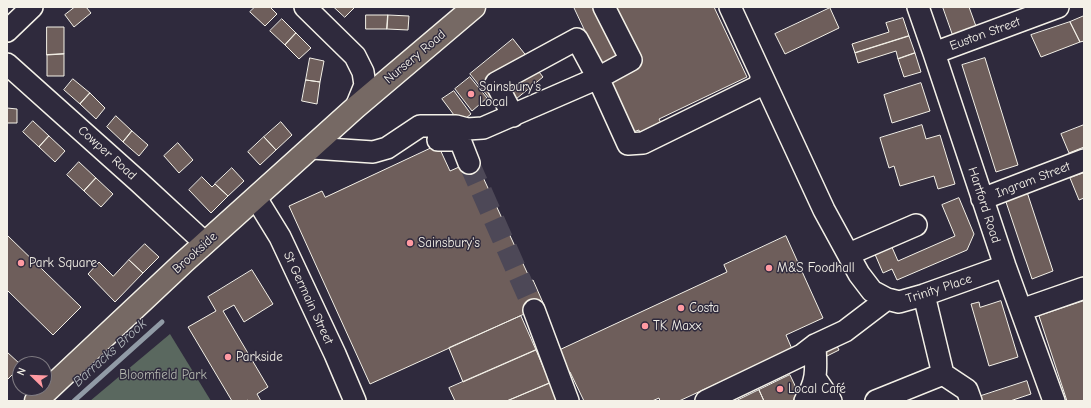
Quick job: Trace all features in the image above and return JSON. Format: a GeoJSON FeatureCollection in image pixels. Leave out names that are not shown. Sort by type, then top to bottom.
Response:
{"type":"FeatureCollection","features":[{"type":"Feature","properties":{"kind":"main road","name":"Nursery Road"},"geometry":{"type":"LineString","coordinates":[[356,107],[465,10]]}},
{"type":"Feature","properties":{"kind":"main road","name":"Brookside"},"geometry":{"type":"LineString","coordinates":[[36,401],[205,243],[356,107]]}},
{"type":"Feature","properties":{"kind":"street"},"geometry":{"type":"LineString","coordinates":[[7,31],[32,7]]}},
{"type":"Feature","properties":{"kind":"street"},"geometry":{"type":"LineString","coordinates":[[305,7],[355,56],[363,72],[365,85],[356,107]]}},
{"type":"Feature","properties":{"kind":"street","name":"Trinity Place"},"geometry":{"type":"LineString","coordinates":[[730,7],[824,210],[859,274],[872,291],[887,299],[899,302],[924,295],[1004,266]]}},
{"type":"Feature","properties":{"kind":"street","name":"Hartford Road"},"geometry":{"type":"LineString","coordinates":[[918,7],[1004,266],[1054,401]]}},
{"type":"Feature","properties":{"kind":"street","name":"Euston Street"},"geometry":{"type":"LineString","coordinates":[[934,53],[1058,7]]}},
{"type":"Feature","properties":{"kind":"street"},"geometry":{"type":"LineString","coordinates":[[312,148],[373,152],[387,148],[420,126],[456,126],[467,129],[483,128],[598,78],[630,60],[606,11]]}},
{"type":"Feature","properties":{"kind":"street"},"geometry":{"type":"LineString","coordinates":[[513,116],[496,83],[577,39],[598,78],[628,144],[643,143],[757,87],[761,81],[761,74]]}},
{"type":"Feature","properties":{"kind":"street","name":"Cowper Road"},"geometry":{"type":"LineString","coordinates":[[7,64],[140,182],[205,243]]}},
{"type":"Feature","properties":{"kind":"street"},"geometry":{"type":"LineString","coordinates":[[438,140],[460,140],[469,163]]}},
{"type":"Feature","properties":{"kind":"street","name":"Ingram Street"},"geometry":{"type":"LineString","coordinates":[[982,199],[1084,160]]}},
{"type":"Feature","properties":{"kind":"street","name":"St Germain Street"},"geometry":{"type":"LineString","coordinates":[[256,198],[280,237],[335,354],[355,401]]}},
{"type":"Feature","properties":{"kind":"street"},"geometry":{"type":"LineString","coordinates":[[849,254],[916,225]]}},
{"type":"Feature","properties":{"kind":"street"},"geometry":{"type":"LineString","coordinates":[[1020,310],[1084,288]]}},
{"type":"Feature","properties":{"kind":"street"},"geometry":{"type":"LineString","coordinates":[[924,295],[943,374],[967,390],[971,401]]}},
{"type":"Feature","properties":{"kind":"street"},"geometry":{"type":"LineString","coordinates":[[706,401],[845,331],[887,299]]}},
{"type":"Feature","properties":{"kind":"street"},"geometry":{"type":"LineString","coordinates":[[534,310],[568,401]]}},
{"type":"Feature","properties":{"kind":"street"},"geometry":{"type":"LineString","coordinates":[[808,350],[815,378],[831,401]]}},
{"type":"Feature","properties":{"kind":"street"},"geometry":{"type":"LineString","coordinates":[[876,401],[943,374]]}},
{"type":"Feature","properties":{"kind":"street"},"geometry":{"type":"LineString","coordinates":[[805,401],[813,388],[815,378]]}},
{"type":"Feature","properties":{"kind":"green space","name":"Bloomfield Park"},"geometry":{"type":"Polygon","coordinates":[[[170,334],[211,401],[90,401],[170,334]]]}},
{"type":"Feature","properties":{"kind":"building"},"geometry":{"type":"Polygon","coordinates":[[[75,7],[86,7],[91,13],[74,27],[65,15],[75,7]]]}},
{"type":"Feature","properties":{"kind":"building"},"geometry":{"type":"Polygon","coordinates":[[[255,7],[270,7],[277,14],[265,26],[250,12],[255,7]]]}},
{"type":"Feature","properties":{"kind":"building"},"geometry":{"type":"Polygon","coordinates":[[[334,7],[355,7],[345,17],[334,7]]]}},
{"type":"Feature","properties":{"kind":"building"},"geometry":{"type":"Polygon","coordinates":[[[574,7],[714,7],[747,77],[659,119],[662,125],[640,135],[639,130],[633,132],[574,7]]]}},
{"type":"Feature","properties":{"kind":"building"},"geometry":{"type":"Polygon","coordinates":[[[943,7],[969,7],[977,29],[954,38],[943,7]]]}},
{"type":"Feature","properties":{"kind":"building"},"geometry":{"type":"Polygon","coordinates":[[[830,8],[839,28],[785,54],[775,34],[830,8]]]}},
{"type":"Feature","properties":{"kind":"building"},"geometry":{"type":"Polygon","coordinates":[[[366,15],[388,15],[387,29],[366,29],[366,15]]]}},
{"type":"Feature","properties":{"kind":"building"},"geometry":{"type":"Polygon","coordinates":[[[388,15],[409,16],[408,30],[387,29],[388,15]]]}},
{"type":"Feature","properties":{"kind":"building"},"geometry":{"type":"Polygon","coordinates":[[[1084,16],[1084,41],[1080,42],[1070,22],[1084,16]]]}},
{"type":"Feature","properties":{"kind":"building"},"geometry":{"type":"Polygon","coordinates":[[[903,18],[909,36],[855,53],[852,44],[889,32],[886,23],[903,18]]]}},
{"type":"Feature","properties":{"kind":"building"},"geometry":{"type":"Polygon","coordinates":[[[282,19],[296,33],[285,45],[270,31],[282,19]]]}},
{"type":"Feature","properties":{"kind":"building"},"geometry":{"type":"Polygon","coordinates":[[[1070,22],[1080,42],[1041,57],[1031,35],[1070,22]]]}},
{"type":"Feature","properties":{"kind":"building"},"geometry":{"type":"Polygon","coordinates":[[[47,27],[64,27],[64,54],[47,55],[47,27]]]}},
{"type":"Feature","properties":{"kind":"building"},"geometry":{"type":"Polygon","coordinates":[[[296,33],[311,48],[299,59],[285,45],[296,33]]]}},
{"type":"Feature","properties":{"kind":"building"},"geometry":{"type":"Polygon","coordinates":[[[909,36],[915,53],[898,59],[896,51],[858,63],[855,53],[909,36]]]}},
{"type":"Feature","properties":{"kind":"building"},"geometry":{"type":"Polygon","coordinates":[[[513,39],[543,77],[516,99],[506,86],[490,99],[470,74],[513,39]]]}},
{"type":"Feature","properties":{"kind":"building"},"geometry":{"type":"Polygon","coordinates":[[[915,53],[921,72],[904,77],[898,59],[915,53]]]}},
{"type":"Feature","properties":{"kind":"building"},"geometry":{"type":"Polygon","coordinates":[[[64,54],[64,76],[47,76],[47,55],[64,54]]]}},
{"type":"Feature","properties":{"kind":"building"},"geometry":{"type":"Polygon","coordinates":[[[310,58],[324,61],[320,82],[306,80],[310,58]]]}},
{"type":"Feature","properties":{"kind":"building"},"geometry":{"type":"Polygon","coordinates":[[[985,58],[1018,165],[996,172],[962,65],[985,58]]]}},
{"type":"Feature","properties":{"kind":"building","name":"Sainsbury's Local"},"geometry":{"type":"Polygon","coordinates":[[[470,77],[487,98],[472,111],[455,89],[470,77]]]}},
{"type":"Feature","properties":{"kind":"building"},"geometry":{"type":"Polygon","coordinates":[[[73,79],[90,93],[80,104],[64,90],[73,79]]]}},
{"type":"Feature","properties":{"kind":"building"},"geometry":{"type":"Polygon","coordinates":[[[306,80],[320,82],[317,104],[302,101],[306,80]]]}},
{"type":"Feature","properties":{"kind":"building"},"geometry":{"type":"Polygon","coordinates":[[[921,83],[930,111],[892,123],[884,95],[921,83]]]}},
{"type":"Feature","properties":{"kind":"building"},"geometry":{"type":"Polygon","coordinates":[[[454,91],[471,114],[460,123],[442,99],[454,91]]]}},
{"type":"Feature","properties":{"kind":"building"},"geometry":{"type":"Polygon","coordinates":[[[90,93],[105,108],[96,119],[80,104],[90,93]]]}},
{"type":"Feature","properties":{"kind":"building"},"geometry":{"type":"Polygon","coordinates":[[[7,108],[17,109],[17,123],[7,123],[7,108]]]}},
{"type":"Feature","properties":{"kind":"building"},"geometry":{"type":"Polygon","coordinates":[[[116,116],[132,131],[123,142],[107,127],[116,116]]]}},
{"type":"Feature","properties":{"kind":"building"},"geometry":{"type":"Polygon","coordinates":[[[33,121],[49,136],[39,147],[23,132],[33,121]]]}},
{"type":"Feature","properties":{"kind":"building"},"geometry":{"type":"Polygon","coordinates":[[[281,122],[292,135],[276,150],[264,137],[281,122]]]}},
{"type":"Feature","properties":{"kind":"building"},"geometry":{"type":"Polygon","coordinates":[[[922,125],[926,139],[940,135],[955,184],[938,189],[934,176],[900,186],[894,166],[889,168],[880,138],[922,125]]]}},
{"type":"Feature","properties":{"kind":"building"},"geometry":{"type":"Polygon","coordinates":[[[1084,125],[1084,147],[1069,153],[1061,134],[1084,125]]]}},
{"type":"Feature","properties":{"kind":"building"},"geometry":{"type":"Polygon","coordinates":[[[132,131],[148,145],[139,156],[123,142],[132,131]]]}},
{"type":"Feature","properties":{"kind":"building"},"geometry":{"type":"Polygon","coordinates":[[[49,136],[65,151],[55,162],[39,147],[49,136]]]}},
{"type":"Feature","properties":{"kind":"building"},"geometry":{"type":"Polygon","coordinates":[[[264,137],[276,150],[260,165],[248,152],[264,137]]]}},
{"type":"Feature","properties":{"kind":"building"},"geometry":{"type":"Polygon","coordinates":[[[178,143],[193,160],[179,173],[164,156],[178,143]]]}},
{"type":"Feature","properties":{"kind":"building","name":"Sainsbury's"},"geometry":{"type":"Polygon","coordinates":[[[438,145],[450,171],[475,160],[531,281],[533,280],[544,305],[370,384],[289,206],[322,191],[325,197],[438,145]]]}},
{"type":"Feature","properties":{"kind":"building"},"geometry":{"type":"Polygon","coordinates":[[[79,162],[96,178],[84,191],[67,175],[79,162]]]}},
{"type":"Feature","properties":{"kind":"building"},"geometry":{"type":"Polygon","coordinates":[[[232,168],[244,181],[228,196],[215,184],[232,168]]]}},
{"type":"Feature","properties":{"kind":"building"},"geometry":{"type":"Polygon","coordinates":[[[1084,173],[1084,198],[1079,200],[1070,178],[1084,173]]]}},
{"type":"Feature","properties":{"kind":"building"},"geometry":{"type":"Polygon","coordinates":[[[202,177],[212,187],[215,184],[228,196],[211,213],[189,190],[202,177]]]}},
{"type":"Feature","properties":{"kind":"building"},"geometry":{"type":"Polygon","coordinates":[[[96,178],[113,194],[101,207],[84,191],[96,178]]]}},
{"type":"Feature","properties":{"kind":"building"},"geometry":{"type":"Polygon","coordinates":[[[1027,192],[1053,271],[1032,279],[1005,199],[1027,192]]]}},
{"type":"Feature","properties":{"kind":"building"},"geometry":{"type":"Polygon","coordinates":[[[959,198],[974,234],[967,250],[897,280],[892,269],[883,273],[874,252],[891,245],[898,261],[955,236],[942,205],[959,198]]]}},
{"type":"Feature","properties":{"kind":"building","name":"Park Square"},"geometry":{"type":"Polygon","coordinates":[[[7,235],[81,307],[53,335],[7,290],[7,235]]]}},
{"type":"Feature","properties":{"kind":"building"},"geometry":{"type":"Polygon","coordinates":[[[786,236],[823,318],[786,335],[792,349],[679,401],[660,401],[659,398],[652,401],[584,401],[570,372],[567,373],[557,351],[727,272],[724,265],[786,236]]]}},
{"type":"Feature","properties":{"kind":"building"},"geometry":{"type":"Polygon","coordinates":[[[145,244],[159,257],[143,273],[129,260],[145,244]]]}},
{"type":"Feature","properties":{"kind":"building"},"geometry":{"type":"Polygon","coordinates":[[[129,260],[143,273],[115,302],[88,274],[99,262],[113,276],[129,260]]]}},
{"type":"Feature","properties":{"kind":"building","name":"Parkside"},"geometry":{"type":"Polygon","coordinates":[[[252,270],[273,304],[244,322],[234,305],[223,311],[268,387],[257,394],[261,401],[232,401],[188,327],[216,311],[208,297],[252,270]]]}},
{"type":"Feature","properties":{"kind":"building"},"geometry":{"type":"Polygon","coordinates":[[[1001,301],[1018,357],[989,366],[971,304],[979,302],[980,307],[1001,301]]]}},
{"type":"Feature","properties":{"kind":"building"},"geometry":{"type":"Polygon","coordinates":[[[1084,301],[1084,401],[1067,401],[1039,316],[1084,301]]]}},
{"type":"Feature","properties":{"kind":"building"},"geometry":{"type":"Polygon","coordinates":[[[521,316],[536,350],[463,382],[449,348],[521,316]]]}},
{"type":"Feature","properties":{"kind":"building"},"geometry":{"type":"Polygon","coordinates":[[[836,344],[839,350],[827,356],[824,350],[836,344]]]}},
{"type":"Feature","properties":{"kind":"building"},"geometry":{"type":"Polygon","coordinates":[[[536,350],[550,383],[507,401],[455,401],[449,388],[536,350]]]}},
{"type":"Feature","properties":{"kind":"building"},"geometry":{"type":"Polygon","coordinates":[[[7,352],[12,357],[12,375],[7,380],[7,352]]]}},
{"type":"Feature","properties":{"kind":"building"},"geometry":{"type":"Polygon","coordinates":[[[790,375],[800,396],[792,401],[764,401],[759,390],[790,375]]]}},
{"type":"Feature","properties":{"kind":"building"},"geometry":{"type":"Polygon","coordinates":[[[1027,381],[1031,394],[1010,401],[982,401],[981,396],[1027,381]]]}},
{"type":"Feature","properties":{"kind":"building"},"geometry":{"type":"Polygon","coordinates":[[[550,383],[558,401],[507,401],[550,383]]]}},
{"type":"Feature","properties":{"kind":"building"},"geometry":{"type":"Polygon","coordinates":[[[759,390],[764,401],[736,401],[759,390]]]}},
{"type":"Feature","properties":{"kind":"waterway","name":"Barracks Brook"},"geometry":{"type":"LineString","coordinates":[[74,401],[162,322]]}},
{"type":"Feature","properties":{"kind":"tunnel"},"geometry":{"type":"LineString","coordinates":[[469,163],[534,310]]}},
{"type":"Feature","properties":{"kind":"place","name":"Sainsbury's Local"},"geometry":{"type":"Point","coordinates":[471,94]}},
{"type":"Feature","properties":{"kind":"place","name":"Sainsbury's"},"geometry":{"type":"Point","coordinates":[410,243]}},
{"type":"Feature","properties":{"kind":"place","name":"Park Square"},"geometry":{"type":"Point","coordinates":[21,263]}},
{"type":"Feature","properties":{"kind":"place","name":"M&S Foodhall"},"geometry":{"type":"Point","coordinates":[769,268]}},
{"type":"Feature","properties":{"kind":"place","name":"Costa"},"geometry":{"type":"Point","coordinates":[681,308]}},
{"type":"Feature","properties":{"kind":"place","name":"TK Maxx"},"geometry":{"type":"Point","coordinates":[645,326]}},
{"type":"Feature","properties":{"kind":"place","name":"Parkside"},"geometry":{"type":"Point","coordinates":[228,357]}},
{"type":"Feature","properties":{"kind":"place","name":"Local Café"},"geometry":{"type":"Point","coordinates":[780,389]}}]}
